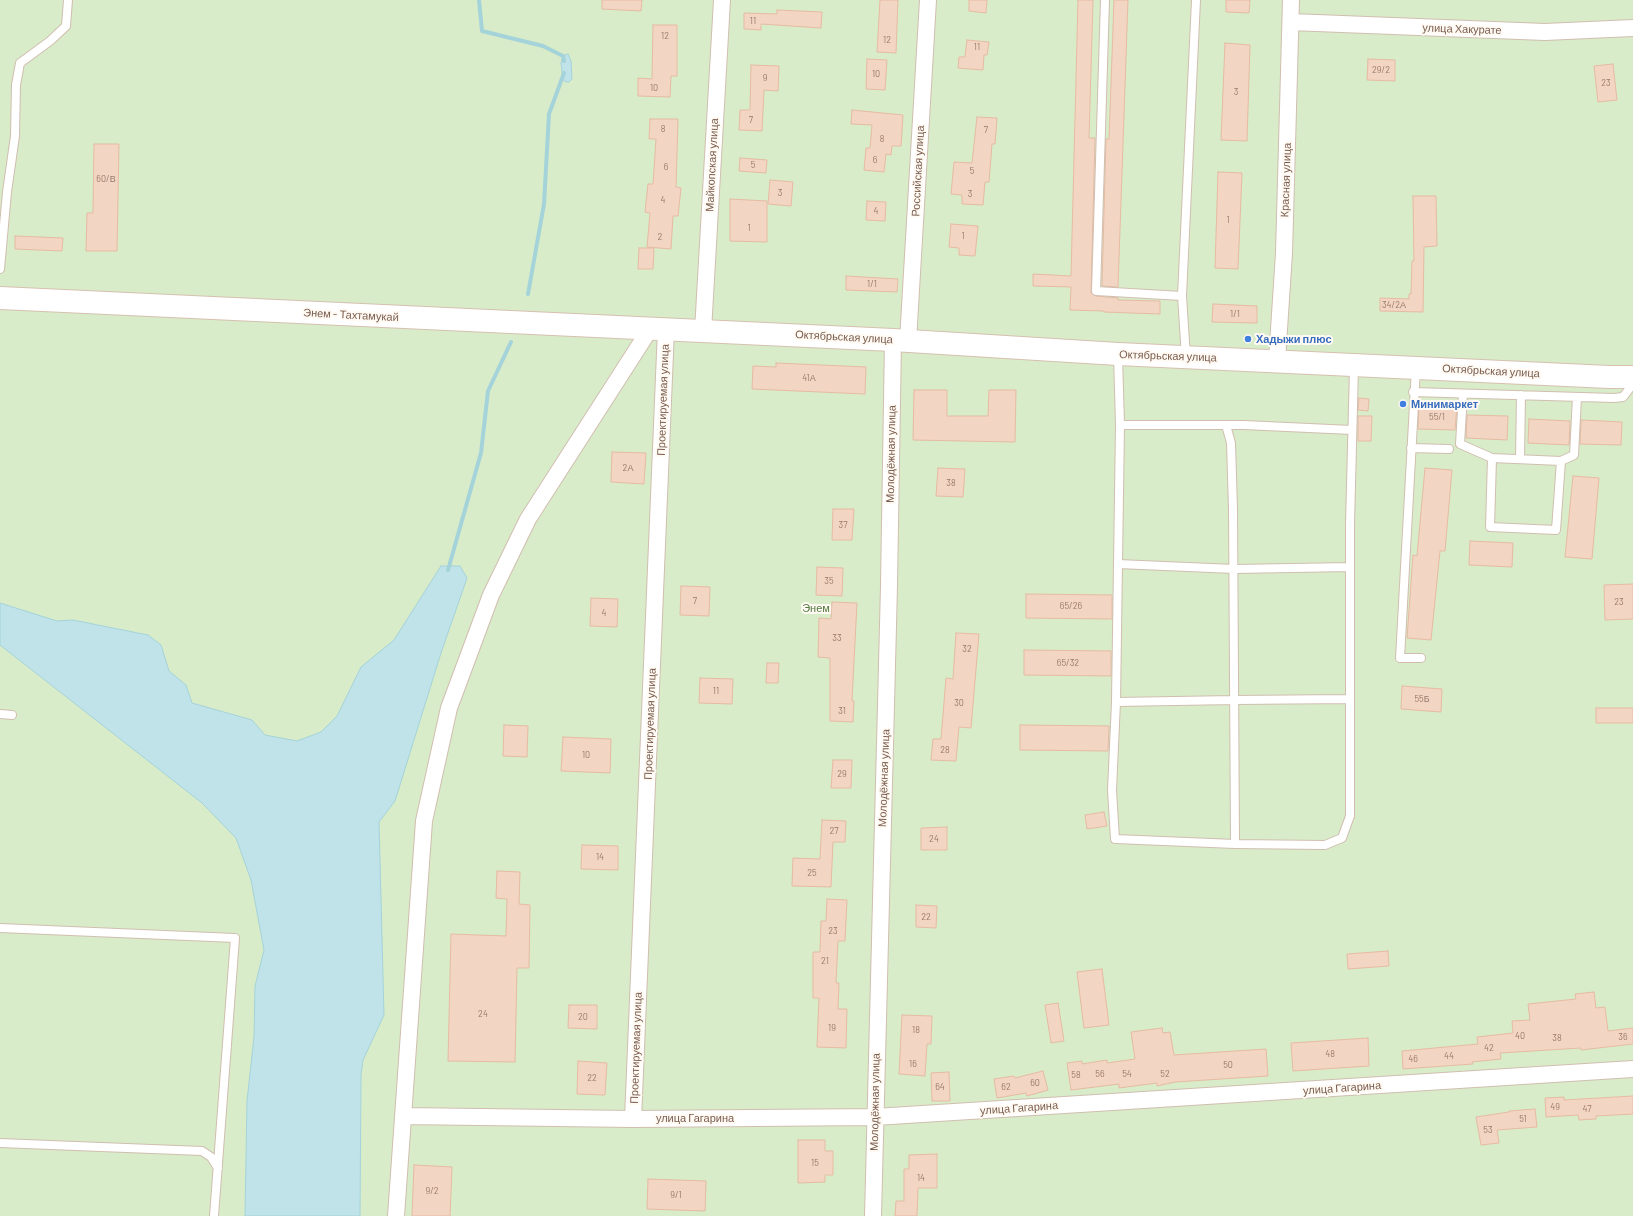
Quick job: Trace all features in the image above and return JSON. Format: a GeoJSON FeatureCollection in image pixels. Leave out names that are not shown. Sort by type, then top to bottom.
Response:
{"type":"FeatureCollection","features":[{"type":"Feature","properties":{"kind":"main road","name":"Энем - Тахтамукай"},"geometry":{"type":"LineString","coordinates":[[0,298],[702,331]]}},
{"type":"Feature","properties":{"kind":"main road","name":"Октябрьская улица"},"geometry":{"type":"LineString","coordinates":[[702,331],[900,340],[1118,354],[1633,377]]}},
{"type":"Feature","properties":{"kind":"street","name":"Майкопская улица"},"geometry":{"type":"LineString","coordinates":[[702,331],[722,0]]}},
{"type":"Feature","properties":{"kind":"street","name":"Российская улица"},"geometry":{"type":"LineString","coordinates":[[900,340],[928,0]]}},
{"type":"Feature","properties":{"kind":"street","name":"Красная улица"},"geometry":{"type":"LineString","coordinates":[[1277,360],[1284,253],[1291,0]]}},
{"type":"Feature","properties":{"kind":"street","name":"улица Хакурате"},"geometry":{"type":"LineString","coordinates":[[1291,22],[1545,32],[1633,28]]}},
{"type":"Feature","properties":{"kind":"street"},"geometry":{"type":"LineString","coordinates":[[396,1216],[424,821],[449,708],[491,595],[528,519],[658,329]]}},
{"type":"Feature","properties":{"kind":"street","name":"Проектируемая улица"},"geometry":{"type":"LineString","coordinates":[[633,1119],[658,329]]}},
{"type":"Feature","properties":{"kind":"street","name":"Молодёжная улица"},"geometry":{"type":"LineString","coordinates":[[873,1216],[889,578],[900,340]]}},
{"type":"Feature","properties":{"kind":"street","name":"улица Гагарина"},"geometry":{"type":"LineString","coordinates":[[404,1116],[633,1119],[875,1117],[1633,1070]]}},
{"type":"Feature","properties":{"kind":"lane"},"geometry":{"type":"LineString","coordinates":[[0,269],[6,192],[14,136],[16,85],[20,63],[50,41],[66,26],[68,0]]}},
{"type":"Feature","properties":{"kind":"lane"},"geometry":{"type":"LineString","coordinates":[[1105,0],[1096,291],[1182,296]]}},
{"type":"Feature","properties":{"kind":"lane"},"geometry":{"type":"LineString","coordinates":[[1186,357],[1182,296],[1196,0]]}},
{"type":"Feature","properties":{"kind":"lane"},"geometry":{"type":"LineString","coordinates":[[1118,354],[1120,425],[1116,702],[1112,790],[1115,839],[1235,844],[1325,845],[1342,838],[1350,816],[1350,567],[1354,364]]}},
{"type":"Feature","properties":{"kind":"lane"},"geometry":{"type":"LineString","coordinates":[[1416,368],[1413,392],[1400,658],[1421,658]]}},
{"type":"Feature","properties":{"kind":"lane"},"geometry":{"type":"LineString","coordinates":[[1413,392],[1614,398],[1623,397],[1633,384]]}},
{"type":"Feature","properties":{"kind":"lane"},"geometry":{"type":"LineString","coordinates":[[1463,394],[1460,444],[1492,458],[1561,461],[1574,455],[1577,397]]}},
{"type":"Feature","properties":{"kind":"lane"},"geometry":{"type":"LineString","coordinates":[[1520,459],[1521,396]]}},
{"type":"Feature","properties":{"kind":"lane"},"geometry":{"type":"LineString","coordinates":[[1120,425],[1226,425],[1352,430]]}},
{"type":"Feature","properties":{"kind":"lane"},"geometry":{"type":"LineString","coordinates":[[1226,425],[1231,443],[1234,569],[1235,844]]}},
{"type":"Feature","properties":{"kind":"lane"},"geometry":{"type":"LineString","coordinates":[[1411,448],[1449,449]]}},
{"type":"Feature","properties":{"kind":"lane"},"geometry":{"type":"LineString","coordinates":[[1492,458],[1490,527],[1556,530],[1561,461]]}},
{"type":"Feature","properties":{"kind":"lane"},"geometry":{"type":"LineString","coordinates":[[1118,564],[1234,569],[1350,567]]}},
{"type":"Feature","properties":{"kind":"lane"},"geometry":{"type":"LineString","coordinates":[[1116,702],[1349,699]]}},
{"type":"Feature","properties":{"kind":"lane"},"geometry":{"type":"LineString","coordinates":[[0,714],[12,715]]}},
{"type":"Feature","properties":{"kind":"lane"},"geometry":{"type":"LineString","coordinates":[[0,928],[235,938],[214,1216]]}},
{"type":"Feature","properties":{"kind":"lane"},"geometry":{"type":"LineString","coordinates":[[0,1143],[202,1151],[211,1157],[218,1168]]}},
{"type":"Feature","properties":{"kind":"green space","name":"Энем"},"geometry":{"type":"Polygon","coordinates":[[[0,0],[1633,0],[1633,1216],[0,1216],[0,0]]]}},
{"type":"Feature","properties":{"kind":"water"},"geometry":{"type":"Polygon","coordinates":[[[568,54],[571,61],[572,79],[569,82],[566,82],[563,80],[561,63],[563,56],[568,54]]]}},
{"type":"Feature","properties":{"kind":"water"},"geometry":{"type":"Polygon","coordinates":[[[441,566],[460,566],[467,578],[441,653],[395,801],[379,822],[384,1015],[363,1060],[361,1075],[360,1216],[245,1216],[247,1101],[254,1037],[255,986],[264,950],[251,880],[236,838],[202,803],[0,645],[0,603],[57,621],[73,620],[148,635],[161,645],[169,671],[186,685],[192,703],[252,720],[265,735],[297,741],[321,732],[337,716],[361,667],[394,640],[441,566]]]}},
{"type":"Feature","properties":{"kind":"building"},"geometry":{"type":"Polygon","coordinates":[[[602,0],[642,0],[641,11],[602,9],[602,0]]]}},
{"type":"Feature","properties":{"kind":"building"},"geometry":{"type":"Polygon","coordinates":[[[880,0],[898,0],[896,53],[877,52],[880,0]]]}},
{"type":"Feature","properties":{"kind":"building"},"geometry":{"type":"Polygon","coordinates":[[[969,0],[987,0],[986,13],[969,11],[969,0]]]}},
{"type":"Feature","properties":{"kind":"building"},"geometry":{"type":"Polygon","coordinates":[[[1078,0],[1093,0],[1089,138],[1095,138],[1091,293],[1096,296],[1118,298],[1118,300],[1160,301],[1160,314],[1070,310],[1071,287],[1033,286],[1033,274],[1071,276],[1078,0]]]}},
{"type":"Feature","properties":{"kind":"building"},"geometry":{"type":"Polygon","coordinates":[[[1114,0],[1128,0],[1118,287],[1102,286],[1106,139],[1109,139],[1114,0]]]}},
{"type":"Feature","properties":{"kind":"building"},"geometry":{"type":"Polygon","coordinates":[[[1226,0],[1250,0],[1249,13],[1226,12],[1226,0]]]}},
{"type":"Feature","properties":{"kind":"building"},"geometry":{"type":"Polygon","coordinates":[[[777,10],[822,12],[821,28],[761,24],[761,30],[744,29],[744,13],[777,14],[777,10]]]}},
{"type":"Feature","properties":{"kind":"building"},"geometry":{"type":"Polygon","coordinates":[[[653,25],[677,25],[677,76],[671,76],[670,97],[638,96],[638,78],[652,79],[653,25]]]}},
{"type":"Feature","properties":{"kind":"building"},"geometry":{"type":"Polygon","coordinates":[[[967,40],[989,42],[987,55],[984,55],[983,70],[958,68],[959,57],[965,57],[967,40]]]}},
{"type":"Feature","properties":{"kind":"building"},"geometry":{"type":"Polygon","coordinates":[[[1225,43],[1250,45],[1247,141],[1221,140],[1225,43]]]}},
{"type":"Feature","properties":{"kind":"building"},"geometry":{"type":"Polygon","coordinates":[[[867,59],[887,60],[885,90],[866,89],[867,59]]]}},
{"type":"Feature","properties":{"kind":"building"},"geometry":{"type":"Polygon","coordinates":[[[1368,59],[1395,60],[1395,81],[1367,80],[1368,59]]]}},
{"type":"Feature","properties":{"kind":"building"},"geometry":{"type":"Polygon","coordinates":[[[1613,64],[1617,100],[1598,102],[1594,66],[1613,64]]]}},
{"type":"Feature","properties":{"kind":"building"},"geometry":{"type":"Polygon","coordinates":[[[751,65],[779,66],[778,91],[764,90],[762,131],[739,130],[740,110],[750,110],[751,65]]]}},
{"type":"Feature","properties":{"kind":"building"},"geometry":{"type":"Polygon","coordinates":[[[852,110],[903,115],[901,146],[892,146],[891,155],[886,154],[884,172],[864,170],[866,148],[870,148],[872,125],[851,124],[852,110]]]}},
{"type":"Feature","properties":{"kind":"building"},"geometry":{"type":"Polygon","coordinates":[[[977,117],[997,118],[995,144],[992,144],[989,182],[985,182],[983,205],[962,204],[962,195],[951,194],[954,162],[972,163],[977,117]]]}},
{"type":"Feature","properties":{"kind":"building"},"geometry":{"type":"Polygon","coordinates":[[[650,119],[678,119],[676,187],[681,188],[678,216],[673,216],[671,249],[647,247],[650,213],[645,212],[648,184],[653,184],[656,139],[649,139],[650,119]]]}},
{"type":"Feature","properties":{"kind":"building"},"geometry":{"type":"Polygon","coordinates":[[[94,144],[119,144],[117,251],[86,251],[87,213],[93,213],[94,144]]]}},
{"type":"Feature","properties":{"kind":"building"},"geometry":{"type":"Polygon","coordinates":[[[740,158],[767,160],[766,173],[739,171],[740,158]]]}},
{"type":"Feature","properties":{"kind":"building"},"geometry":{"type":"Polygon","coordinates":[[[1218,172],[1242,173],[1238,269],[1215,268],[1218,172]]]}},
{"type":"Feature","properties":{"kind":"building"},"geometry":{"type":"Polygon","coordinates":[[[770,180],[793,182],[791,206],[768,204],[770,180]]]}},
{"type":"Feature","properties":{"kind":"building"},"geometry":{"type":"Polygon","coordinates":[[[1413,196],[1436,196],[1437,246],[1424,247],[1423,312],[1380,311],[1380,298],[1409,299],[1409,294],[1411,294],[1412,261],[1414,261],[1413,196]]]}},
{"type":"Feature","properties":{"kind":"building"},"geometry":{"type":"Polygon","coordinates":[[[730,199],[767,201],[767,242],[730,241],[730,199]]]}},
{"type":"Feature","properties":{"kind":"building"},"geometry":{"type":"Polygon","coordinates":[[[867,201],[886,202],[885,221],[866,220],[867,201]]]}},
{"type":"Feature","properties":{"kind":"building"},"geometry":{"type":"Polygon","coordinates":[[[951,224],[978,226],[975,256],[959,255],[959,248],[949,247],[951,224]]]}},
{"type":"Feature","properties":{"kind":"building"},"geometry":{"type":"Polygon","coordinates":[[[15,236],[63,238],[62,251],[15,249],[15,236]]]}},
{"type":"Feature","properties":{"kind":"building"},"geometry":{"type":"Polygon","coordinates":[[[639,248],[654,248],[653,269],[638,269],[639,248]]]}},
{"type":"Feature","properties":{"kind":"building"},"geometry":{"type":"Polygon","coordinates":[[[846,276],[898,279],[897,292],[846,290],[846,276]]]}},
{"type":"Feature","properties":{"kind":"building"},"geometry":{"type":"Polygon","coordinates":[[[1213,304],[1257,306],[1257,323],[1212,322],[1213,304]]]}},
{"type":"Feature","properties":{"kind":"building"},"geometry":{"type":"Polygon","coordinates":[[[776,363],[866,367],[865,394],[752,389],[753,366],[776,367],[776,363]]]}},
{"type":"Feature","properties":{"kind":"building"},"geometry":{"type":"Polygon","coordinates":[[[914,390],[947,390],[947,416],[988,416],[989,390],[1016,390],[1015,442],[913,440],[914,390]]]}},
{"type":"Feature","properties":{"kind":"building"},"geometry":{"type":"Polygon","coordinates":[[[1359,398],[1369,399],[1368,411],[1358,410],[1359,398]]]}},
{"type":"Feature","properties":{"kind":"building"},"geometry":{"type":"Polygon","coordinates":[[[1419,405],[1457,406],[1455,430],[1418,429],[1419,405]]]}},
{"type":"Feature","properties":{"kind":"building"},"geometry":{"type":"Polygon","coordinates":[[[1467,415],[1508,416],[1507,440],[1466,438],[1467,415]]]}},
{"type":"Feature","properties":{"kind":"building"},"geometry":{"type":"Polygon","coordinates":[[[1358,416],[1372,416],[1371,441],[1358,441],[1358,416]]]}},
{"type":"Feature","properties":{"kind":"building"},"geometry":{"type":"Polygon","coordinates":[[[1529,419],[1570,421],[1569,445],[1528,443],[1529,419]]]}},
{"type":"Feature","properties":{"kind":"building"},"geometry":{"type":"Polygon","coordinates":[[[1581,420],[1622,422],[1621,445],[1580,444],[1581,420]]]}},
{"type":"Feature","properties":{"kind":"building"},"geometry":{"type":"Polygon","coordinates":[[[612,452],[646,453],[644,484],[611,482],[612,452]]]}},
{"type":"Feature","properties":{"kind":"building"},"geometry":{"type":"Polygon","coordinates":[[[938,468],[965,469],[963,497],[936,496],[938,468]]]}},
{"type":"Feature","properties":{"kind":"building"},"geometry":{"type":"Polygon","coordinates":[[[1425,468],[1452,470],[1445,551],[1440,551],[1431,640],[1407,638],[1413,555],[1417,556],[1425,468]]]}},
{"type":"Feature","properties":{"kind":"building"},"geometry":{"type":"Polygon","coordinates":[[[1573,476],[1599,478],[1592,559],[1565,557],[1573,476]]]}},
{"type":"Feature","properties":{"kind":"building"},"geometry":{"type":"Polygon","coordinates":[[[833,509],[854,509],[852,540],[832,540],[833,509]]]}},
{"type":"Feature","properties":{"kind":"building"},"geometry":{"type":"Polygon","coordinates":[[[1470,541],[1513,543],[1512,567],[1469,565],[1470,541]]]}},
{"type":"Feature","properties":{"kind":"building"},"geometry":{"type":"Polygon","coordinates":[[[817,567],[843,568],[842,596],[816,595],[817,567]]]}},
{"type":"Feature","properties":{"kind":"building"},"geometry":{"type":"Polygon","coordinates":[[[1633,584],[1633,619],[1605,620],[1604,585],[1633,584]]]}},
{"type":"Feature","properties":{"kind":"building"},"geometry":{"type":"Polygon","coordinates":[[[681,586],[710,587],[709,616],[680,615],[681,586]]]}},
{"type":"Feature","properties":{"kind":"building"},"geometry":{"type":"Polygon","coordinates":[[[1026,594],[1112,595],[1112,619],[1026,618],[1026,594]]]}},
{"type":"Feature","properties":{"kind":"building"},"geometry":{"type":"Polygon","coordinates":[[[591,598],[618,599],[617,627],[590,626],[591,598]]]}},
{"type":"Feature","properties":{"kind":"building"},"geometry":{"type":"Polygon","coordinates":[[[832,602],[857,603],[852,701],[854,701],[853,722],[830,721],[830,658],[818,657],[819,618],[831,619],[832,602]]]}},
{"type":"Feature","properties":{"kind":"building"},"geometry":{"type":"Polygon","coordinates":[[[956,633],[979,634],[971,728],[959,727],[956,761],[931,760],[933,739],[941,739],[946,678],[953,679],[956,633]]]}},
{"type":"Feature","properties":{"kind":"building"},"geometry":{"type":"Polygon","coordinates":[[[1024,650],[1111,651],[1111,676],[1024,675],[1024,650]]]}},
{"type":"Feature","properties":{"kind":"building"},"geometry":{"type":"Polygon","coordinates":[[[767,663],[779,663],[778,683],[766,683],[767,663]]]}},
{"type":"Feature","properties":{"kind":"building"},"geometry":{"type":"Polygon","coordinates":[[[700,678],[733,679],[732,704],[699,703],[700,678]]]}},
{"type":"Feature","properties":{"kind":"building"},"geometry":{"type":"Polygon","coordinates":[[[1402,686],[1442,689],[1441,712],[1401,709],[1402,686]]]}},
{"type":"Feature","properties":{"kind":"building"},"geometry":{"type":"Polygon","coordinates":[[[1596,708],[1633,708],[1633,723],[1596,723],[1596,708]]]}},
{"type":"Feature","properties":{"kind":"building"},"geometry":{"type":"Polygon","coordinates":[[[504,725],[528,726],[527,757],[503,756],[504,725]]]}},
{"type":"Feature","properties":{"kind":"building"},"geometry":{"type":"Polygon","coordinates":[[[1020,725],[1109,726],[1108,751],[1020,750],[1020,725]]]}},
{"type":"Feature","properties":{"kind":"building"},"geometry":{"type":"Polygon","coordinates":[[[563,737],[611,739],[610,773],[561,771],[563,737]]]}},
{"type":"Feature","properties":{"kind":"building"},"geometry":{"type":"Polygon","coordinates":[[[833,760],[852,760],[851,788],[831,788],[833,760]]]}},
{"type":"Feature","properties":{"kind":"building"},"geometry":{"type":"Polygon","coordinates":[[[1104,812],[1107,826],[1087,829],[1085,815],[1104,812]]]}},
{"type":"Feature","properties":{"kind":"building"},"geometry":{"type":"Polygon","coordinates":[[[822,820],[846,821],[845,842],[833,842],[831,887],[792,886],[793,858],[820,859],[822,820]]]}},
{"type":"Feature","properties":{"kind":"building"},"geometry":{"type":"Polygon","coordinates":[[[947,827],[947,850],[921,850],[921,828],[947,827]]]}},
{"type":"Feature","properties":{"kind":"building"},"geometry":{"type":"Polygon","coordinates":[[[582,845],[618,846],[618,870],[581,869],[582,845]]]}},
{"type":"Feature","properties":{"kind":"building"},"geometry":{"type":"Polygon","coordinates":[[[497,871],[520,872],[519,904],[530,905],[529,968],[517,968],[515,1062],[448,1061],[451,934],[506,936],[507,899],[496,898],[497,871]]]}},
{"type":"Feature","properties":{"kind":"building"},"geometry":{"type":"Polygon","coordinates":[[[827,899],[847,900],[845,941],[838,941],[836,983],[839,983],[838,1009],[847,1009],[846,1048],[817,1047],[819,998],[813,998],[813,952],[820,952],[821,921],[826,921],[827,899]]]}},
{"type":"Feature","properties":{"kind":"building"},"geometry":{"type":"Polygon","coordinates":[[[916,905],[937,906],[936,928],[916,927],[916,905]]]}},
{"type":"Feature","properties":{"kind":"building"},"geometry":{"type":"Polygon","coordinates":[[[1388,951],[1389,966],[1348,969],[1347,954],[1388,951]]]}},
{"type":"Feature","properties":{"kind":"building"},"geometry":{"type":"Polygon","coordinates":[[[1102,969],[1109,1025],[1084,1028],[1077,972],[1102,969]]]}},
{"type":"Feature","properties":{"kind":"building"},"geometry":{"type":"Polygon","coordinates":[[[1594,992],[1596,1008],[1605,1007],[1608,1031],[1633,1028],[1633,1044],[1581,1050],[1581,1048],[1500,1053],[1501,1059],[1472,1062],[1473,1064],[1403,1069],[1402,1051],[1478,1044],[1477,1037],[1513,1033],[1512,1021],[1530,1020],[1528,1004],[1576,999],[1575,994],[1594,992]]]}},
{"type":"Feature","properties":{"kind":"building"},"geometry":{"type":"Polygon","coordinates":[[[1058,1003],[1064,1041],[1051,1043],[1045,1005],[1058,1003]]]}},
{"type":"Feature","properties":{"kind":"building"},"geometry":{"type":"Polygon","coordinates":[[[569,1005],[597,1005],[597,1029],[568,1028],[569,1005]]]}},
{"type":"Feature","properties":{"kind":"building"},"geometry":{"type":"Polygon","coordinates":[[[902,1015],[932,1016],[931,1044],[927,1044],[925,1076],[899,1074],[902,1015]]]}},
{"type":"Feature","properties":{"kind":"building"},"geometry":{"type":"Polygon","coordinates":[[[1162,1028],[1163,1033],[1170,1032],[1174,1055],[1266,1049],[1268,1076],[1175,1082],[1157,1086],[1157,1083],[1119,1088],[1119,1084],[1071,1090],[1067,1063],[1082,1061],[1082,1064],[1107,1060],[1107,1063],[1135,1059],[1131,1032],[1162,1028]]]}},
{"type":"Feature","properties":{"kind":"building"},"geometry":{"type":"Polygon","coordinates":[[[1368,1038],[1369,1066],[1293,1071],[1291,1043],[1368,1038]]]}},
{"type":"Feature","properties":{"kind":"building"},"geometry":{"type":"Polygon","coordinates":[[[578,1061],[607,1063],[605,1095],[577,1094],[578,1061]]]}},
{"type":"Feature","properties":{"kind":"building"},"geometry":{"type":"Polygon","coordinates":[[[1043,1071],[1048,1090],[1027,1096],[1026,1093],[997,1098],[994,1079],[1014,1076],[1015,1078],[1043,1071]]]}},
{"type":"Feature","properties":{"kind":"building"},"geometry":{"type":"Polygon","coordinates":[[[949,1072],[950,1101],[932,1101],[931,1073],[949,1072]]]}},
{"type":"Feature","properties":{"kind":"building"},"geometry":{"type":"Polygon","coordinates":[[[1633,1096],[1633,1114],[1596,1116],[1596,1119],[1579,1120],[1578,1115],[1546,1117],[1545,1098],[1564,1097],[1564,1100],[1633,1096]]]}},
{"type":"Feature","properties":{"kind":"building"},"geometry":{"type":"Polygon","coordinates":[[[1535,1109],[1537,1127],[1497,1130],[1499,1143],[1481,1145],[1476,1117],[1509,1111],[1535,1109]]]}},
{"type":"Feature","properties":{"kind":"building"},"geometry":{"type":"Polygon","coordinates":[[[798,1140],[825,1140],[825,1151],[833,1151],[833,1175],[825,1175],[825,1182],[798,1183],[798,1140]]]}},
{"type":"Feature","properties":{"kind":"building"},"geometry":{"type":"Polygon","coordinates":[[[937,1154],[937,1188],[918,1188],[917,1216],[895,1216],[896,1201],[904,1201],[904,1169],[909,1169],[909,1155],[937,1154]]]}},
{"type":"Feature","properties":{"kind":"building"},"geometry":{"type":"Polygon","coordinates":[[[414,1165],[452,1167],[450,1216],[412,1216],[414,1165]]]}},
{"type":"Feature","properties":{"kind":"building"},"geometry":{"type":"Polygon","coordinates":[[[648,1179],[706,1181],[705,1211],[647,1209],[648,1179]]]}},
{"type":"Feature","properties":{"kind":"waterway"},"geometry":{"type":"LineString","coordinates":[[479,0],[482,31],[543,46],[563,56],[564,61]]}},
{"type":"Feature","properties":{"kind":"waterway"},"geometry":{"type":"LineString","coordinates":[[528,294],[544,204],[549,114],[564,73]]}},
{"type":"Feature","properties":{"kind":"waterway"},"geometry":{"type":"LineString","coordinates":[[448,570],[481,453],[488,391],[511,342]]}},
{"type":"Feature","properties":{"kind":"place","name":"Хадыжи плюс"},"geometry":{"type":"Point","coordinates":[1248,339]}},
{"type":"Feature","properties":{"kind":"place","name":"Минимаркет"},"geometry":{"type":"Point","coordinates":[1403,404]}}]}
